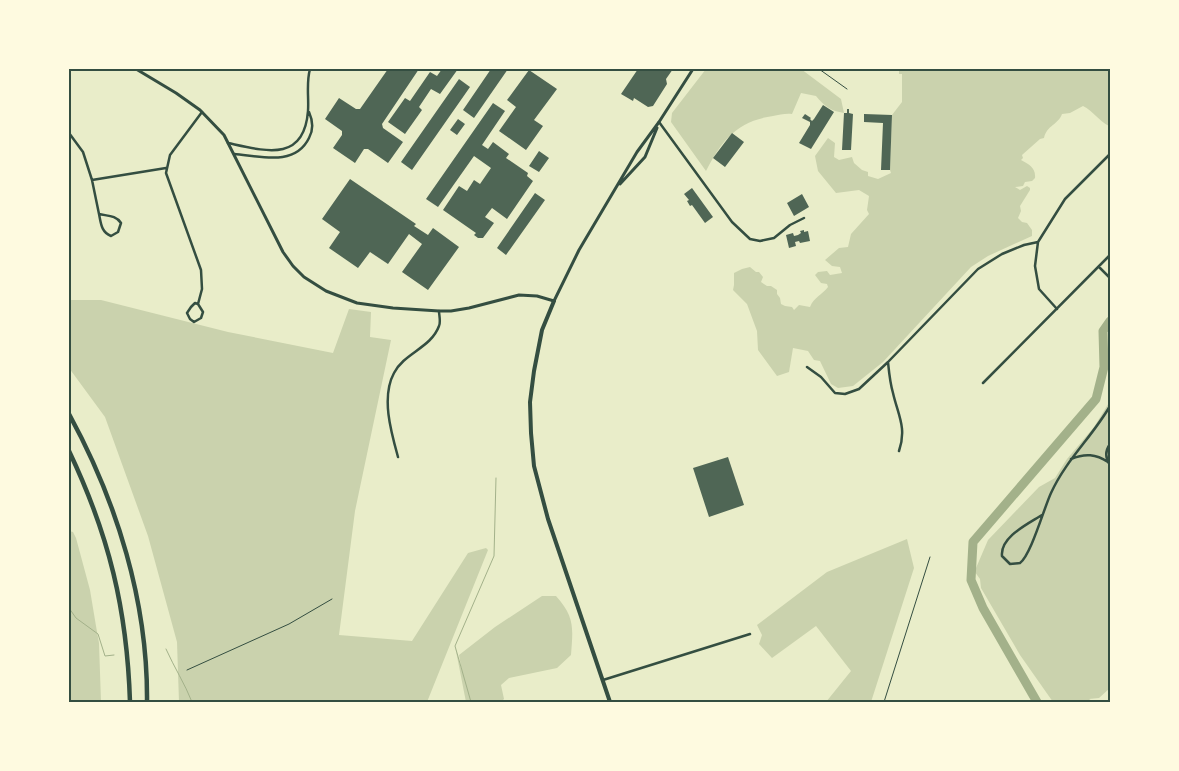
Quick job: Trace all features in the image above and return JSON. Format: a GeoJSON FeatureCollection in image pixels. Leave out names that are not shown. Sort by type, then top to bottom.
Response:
{"type":"FeatureCollection","features":[{"type":"Feature","properties":{"kind":"highway"},"geometry":{"type":"LineString","coordinates":[[69,414],[100,476],[124,546],[140,625],[145,663],[147,702]]}},
{"type":"Feature","properties":{"kind":"highway"},"geometry":{"type":"LineString","coordinates":[[69,451],[91,500],[110,560],[122,614],[130,702]]}},
{"type":"Feature","properties":{"kind":"main road"},"geometry":{"type":"LineString","coordinates":[[554,301],[542,330],[530,402],[534,466],[548,519],[610,702]]}},
{"type":"Feature","properties":{"kind":"street"},"geometry":{"type":"LineString","coordinates":[[136,69],[176,93],[202,112],[224,136],[275,238],[293,266],[304,277],[326,291],[356,303],[393,308],[451,311],[519,295],[554,301],[579,250],[637,152],[660,122],[694,69]]}},
{"type":"Feature","properties":{"kind":"street"},"geometry":{"type":"LineString","coordinates":[[228,143],[267,150],[288,148],[296,144],[302,136],[308,111],[307,97],[310,69]]}},
{"type":"Feature","properties":{"kind":"street"},"geometry":{"type":"LineString","coordinates":[[234,154],[273,158],[285,157],[295,153],[302,148],[312,132],[313,123],[308,111]]}},
{"type":"Feature","properties":{"kind":"street"},"geometry":{"type":"LineString","coordinates":[[198,304],[195,303],[188,313],[190,319],[194,322],[201,318],[203,312],[198,304],[202,288],[200,270],[168,183],[166,168],[170,155],[202,112]]}},
{"type":"Feature","properties":{"kind":"street"},"geometry":{"type":"LineString","coordinates":[[615,190],[645,157],[660,122]]}},
{"type":"Feature","properties":{"kind":"street"},"geometry":{"type":"LineString","coordinates":[[660,122],[732,222],[750,239],[760,241],[774,238],[790,224],[804,218]]}},
{"type":"Feature","properties":{"kind":"street"},"geometry":{"type":"LineString","coordinates":[[69,133],[83,152],[92,180],[101,226],[106,234],[111,236],[118,232],[121,223],[119,220],[99,214]]}},
{"type":"Feature","properties":{"kind":"street"},"geometry":{"type":"LineString","coordinates":[[1057,309],[1039,288],[1035,266],[1038,242],[1065,200],[1110,154]]}},
{"type":"Feature","properties":{"kind":"street"},"geometry":{"type":"LineString","coordinates":[[92,180],[166,168]]}},
{"type":"Feature","properties":{"kind":"street"},"geometry":{"type":"LineString","coordinates":[[807,367],[821,377],[835,393],[845,394],[859,389],[888,362],[978,269],[1002,254],[1024,245],[1038,242]]}},
{"type":"Feature","properties":{"kind":"street"},"geometry":{"type":"LineString","coordinates":[[983,383],[1110,255]]}},
{"type":"Feature","properties":{"kind":"street"},"geometry":{"type":"LineString","coordinates":[[1099,267],[1110,278]]}},
{"type":"Feature","properties":{"kind":"street"},"geometry":{"type":"LineString","coordinates":[[398,457],[388,412],[389,388],[393,374],[400,363],[432,338],[440,325],[439,310]]}},
{"type":"Feature","properties":{"kind":"street"},"geometry":{"type":"LineString","coordinates":[[888,362],[893,394],[902,420],[903,440],[899,451]]}},
{"type":"Feature","properties":{"kind":"street"},"geometry":{"type":"LineString","coordinates":[[1042,515],[1016,533],[1005,544],[1002,556],[1010,564],[1020,563],[1026,557],[1060,474],[1096,428],[1110,406]]}},
{"type":"Feature","properties":{"kind":"street"},"geometry":{"type":"LineString","coordinates":[[1109,463],[1106,452],[1110,444]]}},
{"type":"Feature","properties":{"kind":"street"},"geometry":{"type":"LineString","coordinates":[[1070,460],[1095,455],[1109,463]]}},
{"type":"Feature","properties":{"kind":"street"},"geometry":{"type":"LineString","coordinates":[[602,680],[750,634]]}},
{"type":"Feature","properties":{"kind":"lane"},"geometry":{"type":"LineString","coordinates":[[819,69],[847,89]]}},
{"type":"Feature","properties":{"kind":"path"},"geometry":{"type":"LineString","coordinates":[[884,702],[930,558]]}},
{"type":"Feature","properties":{"kind":"path"},"geometry":{"type":"LineString","coordinates":[[187,670],[289,624],[332,599]]}},
{"type":"Feature","properties":{"kind":"green space"},"geometry":{"type":"Polygon","coordinates":[[[706,69],[801,69],[841,99],[844,113],[828,107],[816,96],[801,93],[792,114],[782,114],[760,119],[740,127],[718,150],[706,171],[671,122],[672,113],[706,69]]]}},
{"type":"Feature","properties":{"kind":"green space"},"geometry":{"type":"Polygon","coordinates":[[[899,69],[1110,69],[1109,126],[1083,106],[1070,113],[1062,114],[1045,134],[1044,138],[1040,139],[1022,155],[1023,158],[1021,160],[1033,169],[1035,178],[1032,181],[1025,182],[1023,186],[1015,187],[1020,190],[1027,186],[1030,188],[1020,206],[1021,211],[1018,218],[1022,222],[1027,223],[1032,230],[1032,236],[988,256],[971,267],[883,362],[853,386],[838,388],[831,384],[820,361],[814,360],[808,351],[793,348],[789,372],[777,376],[758,350],[757,331],[747,304],[733,290],[734,273],[750,267],[759,272],[763,277],[761,282],[777,290],[781,304],[792,307],[794,310],[799,305],[810,307],[828,287],[827,284],[821,283],[815,275],[818,272],[827,271],[830,275],[842,273],[840,267],[832,266],[825,260],[839,248],[848,247],[851,234],[869,214],[867,210],[869,196],[859,190],[836,193],[818,171],[815,156],[828,138],[835,143],[834,157],[839,160],[852,157],[854,163],[862,170],[868,172],[868,176],[878,179],[891,173],[892,115],[902,102],[902,74],[899,74],[899,69]]]}},
{"type":"Feature","properties":{"kind":"green space"},"geometry":{"type":"Polygon","coordinates":[[[69,300],[101,300],[228,332],[333,353],[349,309],[371,312],[370,337],[391,340],[355,511],[339,635],[412,641],[468,553],[486,548],[488,550],[427,702],[179,702],[177,642],[148,536],[105,417],[69,368],[69,300]]]}},
{"type":"Feature","properties":{"kind":"green space"},"geometry":{"type":"Polygon","coordinates":[[[1110,401],[1110,688],[1099,698],[1089,699],[1094,702],[1053,702],[1020,655],[981,588],[980,579],[972,568],[976,568],[988,540],[1039,487],[1055,478],[1067,459],[1094,427],[1110,401]]]}},
{"type":"Feature","properties":{"kind":"green space"},"geometry":{"type":"Polygon","coordinates":[[[69,531],[73,532],[76,538],[90,590],[99,643],[101,702],[69,702],[69,531]]]}},
{"type":"Feature","properties":{"kind":"green space"},"geometry":{"type":"Polygon","coordinates":[[[907,539],[914,568],[871,702],[826,702],[851,671],[816,626],[772,658],[759,644],[762,635],[757,625],[827,572],[907,539]]]}},
{"type":"Feature","properties":{"kind":"green space"},"geometry":{"type":"Polygon","coordinates":[[[542,596],[556,596],[567,610],[572,630],[571,655],[557,668],[509,678],[501,685],[504,699],[501,702],[466,702],[455,646],[462,672],[459,655],[495,627],[542,596]]]}},
{"type":"Feature","properties":{"kind":"building"},"geometry":{"type":"Polygon","coordinates":[[[388,69],[419,69],[382,124],[383,128],[403,142],[388,163],[368,149],[364,149],[355,163],[333,148],[342,135],[342,131],[325,119],[339,98],[356,109],[360,109],[388,69]]]}},
{"type":"Feature","properties":{"kind":"building"},"geometry":{"type":"Polygon","coordinates":[[[442,69],[458,69],[440,94],[431,89],[419,107],[422,110],[405,134],[388,122],[405,98],[410,101],[430,72],[437,76],[442,69]]]}},
{"type":"Feature","properties":{"kind":"building"},"geometry":{"type":"Polygon","coordinates":[[[491,69],[508,69],[474,118],[463,110],[491,69]]]}},
{"type":"Feature","properties":{"kind":"building"},"geometry":{"type":"Polygon","coordinates":[[[638,69],[673,69],[666,79],[667,84],[653,106],[648,107],[634,98],[633,101],[621,94],[638,69]]]}},
{"type":"Feature","properties":{"kind":"building"},"geometry":{"type":"Polygon","coordinates":[[[529,70],[557,89],[534,120],[543,126],[526,150],[499,131],[516,107],[507,100],[529,70]]]}},
{"type":"Feature","properties":{"kind":"building"},"geometry":{"type":"Polygon","coordinates":[[[459,79],[470,87],[412,170],[401,162],[459,79]]]}},
{"type":"Feature","properties":{"kind":"building"},"geometry":{"type":"Polygon","coordinates":[[[493,103],[505,111],[482,145],[488,149],[493,142],[509,154],[506,158],[528,173],[527,176],[533,181],[507,219],[492,208],[485,217],[494,223],[483,238],[478,238],[474,235],[476,233],[443,210],[459,186],[467,191],[474,180],[480,184],[491,168],[474,156],[438,207],[426,199],[493,103]]]}},
{"type":"Feature","properties":{"kind":"building"},"geometry":{"type":"Polygon","coordinates":[[[823,105],[834,112],[811,149],[799,143],[810,125],[810,122],[802,118],[805,114],[812,121],[823,105]]]}},
{"type":"Feature","properties":{"kind":"building"},"geometry":{"type":"Polygon","coordinates":[[[847,109],[849,109],[849,113],[853,114],[851,150],[842,150],[844,113],[847,113],[847,109]]]}},
{"type":"Feature","properties":{"kind":"building"},"geometry":{"type":"Polygon","coordinates":[[[864,114],[892,115],[890,170],[881,170],[883,123],[864,122],[864,114]]]}},
{"type":"Feature","properties":{"kind":"building"},"geometry":{"type":"Polygon","coordinates":[[[458,119],[465,124],[457,135],[450,130],[458,119]]]}},
{"type":"Feature","properties":{"kind":"building"},"geometry":{"type":"Polygon","coordinates":[[[732,133],[744,142],[725,167],[713,158],[732,133]]]}},
{"type":"Feature","properties":{"kind":"building"},"geometry":{"type":"Polygon","coordinates":[[[539,151],[549,158],[539,172],[529,166],[539,151]]]}},
{"type":"Feature","properties":{"kind":"building"},"geometry":{"type":"Polygon","coordinates":[[[350,179],[416,224],[414,226],[428,235],[433,228],[459,247],[428,290],[402,272],[422,244],[409,234],[388,264],[370,252],[358,268],[329,248],[340,232],[322,219],[350,179]]]}},
{"type":"Feature","properties":{"kind":"building"},"geometry":{"type":"Polygon","coordinates":[[[692,188],[713,217],[705,223],[692,205],[690,206],[687,201],[689,200],[684,194],[692,188]]]}},
{"type":"Feature","properties":{"kind":"building"},"geometry":{"type":"Polygon","coordinates":[[[535,193],[545,200],[506,255],[497,248],[535,193]]]}},
{"type":"Feature","properties":{"kind":"building"},"geometry":{"type":"Polygon","coordinates":[[[802,194],[809,207],[794,216],[787,203],[802,194]]]}},
{"type":"Feature","properties":{"kind":"building"},"geometry":{"type":"Polygon","coordinates":[[[804,230],[804,232],[808,231],[810,241],[795,242],[796,246],[789,248],[786,235],[793,233],[794,236],[798,235],[801,233],[800,231],[804,230]]]}},
{"type":"Feature","properties":{"kind":"building"},"geometry":{"type":"Polygon","coordinates":[[[728,457],[744,505],[709,517],[693,468],[728,457]]]}},
{"type":"Feature","properties":{"kind":"waterway"},"geometry":{"type":"LineString","coordinates":[[1037,702],[983,608],[971,580],[973,542],[1096,399],[1104,367],[1103,331],[1110,321]]}},
{"type":"Feature","properties":{"kind":"waterway"},"geometry":{"type":"LineString","coordinates":[[471,702],[455,646],[494,556],[496,478]]}},
{"type":"Feature","properties":{"kind":"waterway"},"geometry":{"type":"LineString","coordinates":[[69,608],[76,618],[98,634],[105,656],[114,655]]}},
{"type":"Feature","properties":{"kind":"waterway"},"geometry":{"type":"LineString","coordinates":[[166,649],[192,702]]}}]}
